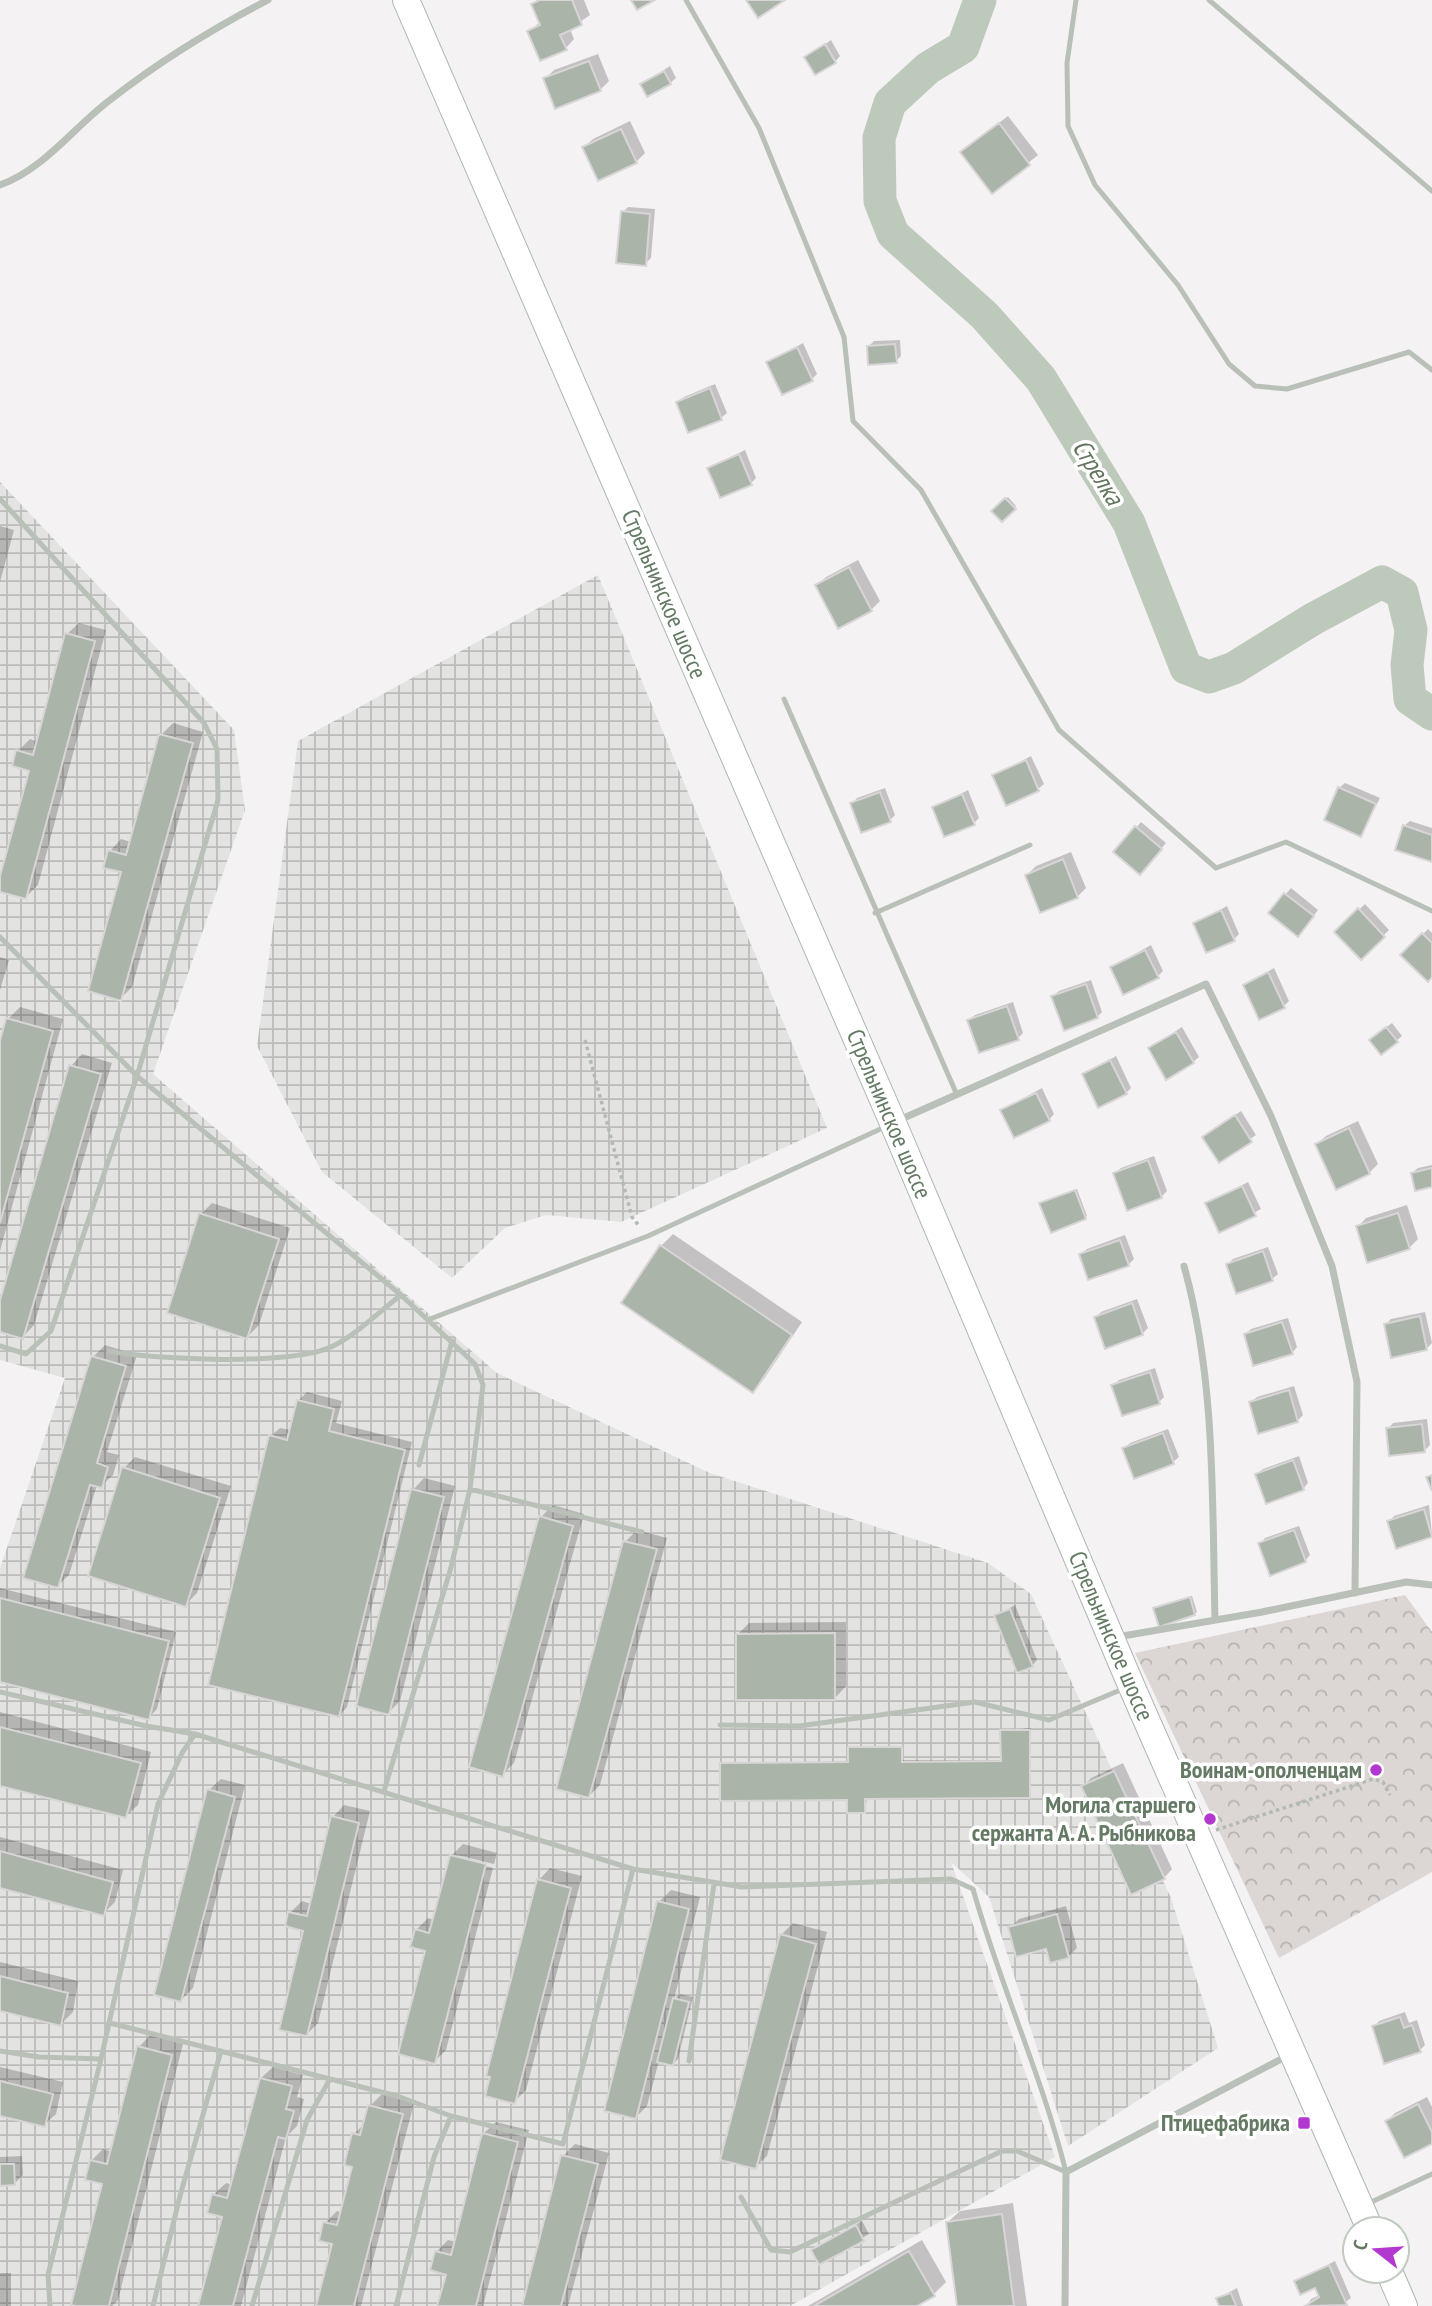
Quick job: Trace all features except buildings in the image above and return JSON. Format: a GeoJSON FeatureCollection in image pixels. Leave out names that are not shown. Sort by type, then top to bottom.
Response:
{"type":"FeatureCollection","features":[{"type":"Feature","properties":{"kind":"main road","name":"Стрельнинское шоссе"},"geometry":{"type":"LineString","coordinates":[[406,0],[893,1123],[1131,1685],[1364,2215]]}},
{"type":"Feature","properties":{"kind":"main road"},"geometry":{"type":"LineString","coordinates":[[1395,2285],[1404,2306]]}},
{"type":"Feature","properties":{"kind":"street"},"geometry":{"type":"LineString","coordinates":[[0,185],[55,150],[106,102],[159,63],[268,0]]}},
{"type":"Feature","properties":{"kind":"street"},"geometry":{"type":"LineString","coordinates":[[893,1123],[1206,985],[1271,1116],[1332,1266],[1357,1382],[1356,1593]]}},
{"type":"Feature","properties":{"kind":"street"},"geometry":{"type":"LineString","coordinates":[[1184,1266],[1194,1302],[1210,1420],[1215,1620]]}},
{"type":"Feature","properties":{"kind":"street"},"geometry":{"type":"LineString","coordinates":[[1113,1638],[1406,1582],[1432,1584]]}},
{"type":"Feature","properties":{"kind":"street"},"geometry":{"type":"LineString","coordinates":[[1065,2306],[1066,2172],[1294,2053]]}},
{"type":"Feature","properties":{"kind":"lane"},"geometry":{"type":"LineString","coordinates":[[686,0],[759,128],[844,337],[853,421],[921,490],[1059,730],[1216,868],[1286,842],[1432,911]]}},
{"type":"Feature","properties":{"kind":"lane"},"geometry":{"type":"LineString","coordinates":[[1076,0],[1067,63],[1068,126],[1095,185],[1178,285],[1229,364],[1255,386],[1287,389],[1409,352],[1432,370]]}},
{"type":"Feature","properties":{"kind":"lane"},"geometry":{"type":"LineString","coordinates":[[1209,0],[1432,191]]}},
{"type":"Feature","properties":{"kind":"lane"},"geometry":{"type":"LineString","coordinates":[[0,499],[204,723],[217,749],[218,800],[137,1076],[51,1331],[26,1354],[0,1346]]}},
{"type":"Feature","properties":{"kind":"lane"},"geometry":{"type":"LineString","coordinates":[[784,699],[875,913],[957,1095]]}},
{"type":"Feature","properties":{"kind":"lane"},"geometry":{"type":"LineString","coordinates":[[875,913],[1030,845]]}},
{"type":"Feature","properties":{"kind":"lane"},"geometry":{"type":"LineString","coordinates":[[0,937],[137,1076],[430,1319],[475,1364],[483,1385],[470,1489],[450,1571],[384,1791]]}},
{"type":"Feature","properties":{"kind":"lane"},"geometry":{"type":"LineString","coordinates":[[430,1319],[648,1236],[893,1123]]}},
{"type":"Feature","properties":{"kind":"lane"},"geometry":{"type":"LineString","coordinates":[[109,1351],[138,1357],[286,1358],[332,1347],[401,1295]]}},
{"type":"Feature","properties":{"kind":"lane"},"geometry":{"type":"LineString","coordinates":[[419,1465],[452,1341]]}},
{"type":"Feature","properties":{"kind":"lane"},"geometry":{"type":"LineString","coordinates":[[470,1489],[642,1532]]}},
{"type":"Feature","properties":{"kind":"lane"},"geometry":{"type":"LineString","coordinates":[[720,1725],[799,1726],[975,1702],[1049,1720],[1131,1685]]}},
{"type":"Feature","properties":{"kind":"lane"},"geometry":{"type":"LineString","coordinates":[[0,1692],[146,1726],[195,1734],[633,1869],[742,1887],[951,1879],[973,1889],[992,1956],[1054,2124],[1066,2172]]}},
{"type":"Feature","properties":{"kind":"lane"},"geometry":{"type":"LineString","coordinates":[[50,2306],[48,2275],[110,2023],[158,1804],[182,1753],[195,1734]]}},
{"type":"Feature","properties":{"kind":"lane"},"geometry":{"type":"LineString","coordinates":[[110,2023],[397,2096],[451,2116],[564,2144],[633,1869]]}},
{"type":"Feature","properties":{"kind":"lane"},"geometry":{"type":"LineString","coordinates":[[689,2061],[714,1884]]}},
{"type":"Feature","properties":{"kind":"lane"},"geometry":{"type":"LineString","coordinates":[[0,2051],[39,2057],[101,2059]]}},
{"type":"Feature","properties":{"kind":"lane"},"geometry":{"type":"LineString","coordinates":[[153,2306],[180,2196],[221,2051]]}},
{"type":"Feature","properties":{"kind":"lane"},"geometry":{"type":"LineString","coordinates":[[252,2306],[307,2120],[330,2079]]}},
{"type":"Feature","properties":{"kind":"lane"},"geometry":{"type":"LineString","coordinates":[[396,2306],[434,2157],[451,2116]]}},
{"type":"Feature","properties":{"kind":"lane"},"geometry":{"type":"LineString","coordinates":[[741,2197],[771,2250],[790,2252],[1002,2151],[1017,2151],[1066,2172]]}},
{"type":"Feature","properties":{"kind":"lane"},"geometry":{"type":"LineString","coordinates":[[1370,2215],[1432,2174]]}},
{"type":"Feature","properties":{"kind":"path"},"geometry":{"type":"LineString","coordinates":[[585,1040],[632,1217],[648,1236]]}},
{"type":"Feature","properties":{"kind":"path"},"geometry":{"type":"LineString","coordinates":[[1209,1833],[1373,1779],[1383,1782],[1390,1795]]}},
{"type":"Feature","properties":{"kind":"shaded area"},"geometry":{"type":"Polygon","coordinates":[[[0,482],[234,730],[245,810],[153,1074],[497,1373],[710,1473],[988,1563],[1031,1594],[1171,1898],[1218,2048],[1068,2146],[989,1897],[951,1862],[1055,2157],[790,2306],[0,2306],[0,1568],[65,1378],[0,1360],[0,482]]]}},
{"type":"Feature","properties":{"kind":"shaded area"},"geometry":{"type":"Polygon","coordinates":[[[598,575],[827,1128],[621,1222],[546,1215],[505,1228],[452,1278],[322,1172],[257,1046],[298,741],[598,575]]]}},
{"type":"Feature","properties":{"kind":"green space"},"geometry":{"type":"Polygon","coordinates":[[[1405,1595],[1432,1632],[1432,1872],[1279,1958],[1135,1653],[1405,1595]]]}},
{"type":"Feature","properties":{"kind":"waterway","name":"Стрелка"},"geometry":{"type":"LineString","coordinates":[[980,0],[963,47],[928,68],[890,103],[879,138],[880,201],[893,234],[984,315],[1041,379],[1129,523],[1186,668],[1209,677],[1234,668],[1313,619],[1382,582],[1402,593],[1411,630],[1407,665],[1410,699],[1432,714]]}},
{"type":"Feature","properties":{"kind":"place","name":"Воинам-ополченцам"},"geometry":{"type":"Point","coordinates":[1376,1770]}},
{"type":"Feature","properties":{"kind":"place","name":"Могила старшего сержанта А. А. Рыбникова"},"geometry":{"type":"Point","coordinates":[1210,1819]}},
{"type":"Feature","properties":{"kind":"place","name":"Птицефабрика"},"geometry":{"type":"Point","coordinates":[1304,2123]}}]}
